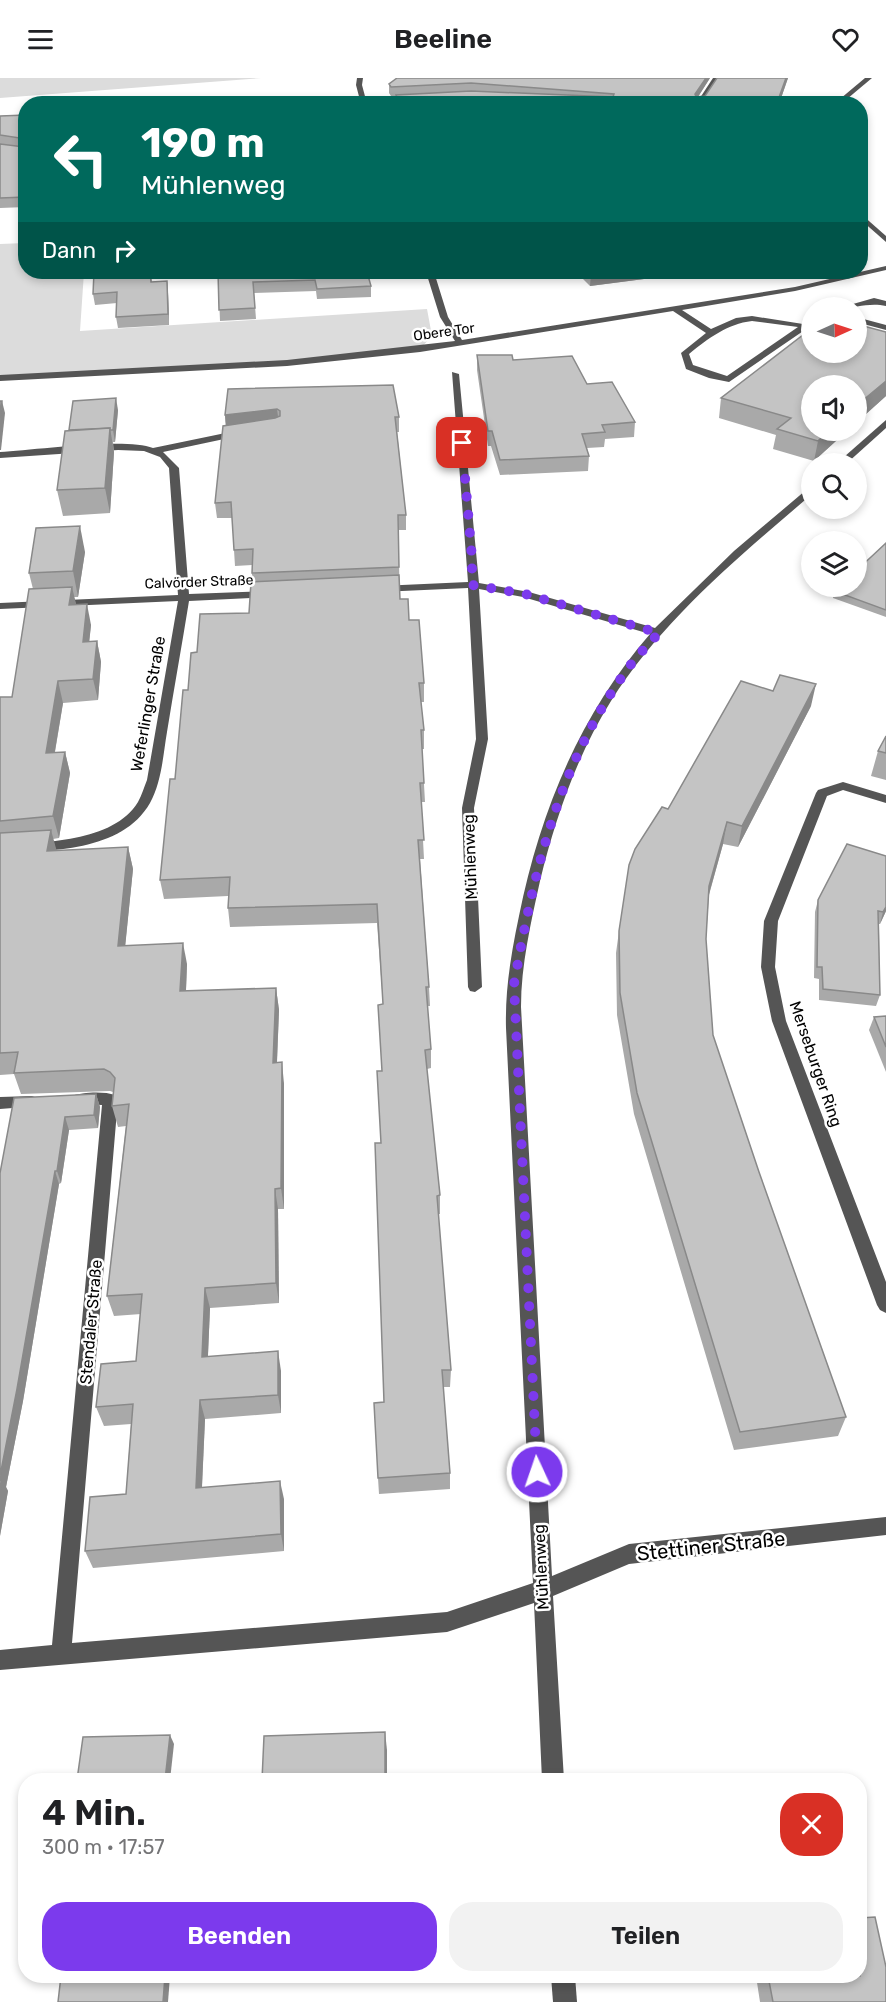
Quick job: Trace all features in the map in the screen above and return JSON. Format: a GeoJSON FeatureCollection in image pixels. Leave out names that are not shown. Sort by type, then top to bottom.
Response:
{"type":"FeatureCollection","features":[{"type":"Feature","properties":{"kind":"street"},"geometry":{"type":"LineString","coordinates":[[360,78],[361,96]]}},
{"type":"Feature","properties":{"kind":"street"},"geometry":{"type":"LineString","coordinates":[[704,96],[716,78]]}},
{"type":"Feature","properties":{"kind":"street"},"geometry":{"type":"LineString","coordinates":[[847,96],[869,78]]}},
{"type":"Feature","properties":{"kind":"street"},"geometry":{"type":"LineString","coordinates":[[868,223],[886,240]]}},
{"type":"Feature","properties":{"kind":"street","name":"Obere Tor"},"geometry":{"type":"LineString","coordinates":[[868,272],[886,268]]}},
{"type":"Feature","properties":{"kind":"street"},"geometry":{"type":"LineString","coordinates":[[432,279],[444,317],[460,343]]}},
{"type":"Feature","properties":{"kind":"street","name":"Obere Tor"},"geometry":{"type":"LineString","coordinates":[[0,378],[287,363],[460,343],[795,289],[838,279]]}},
{"type":"Feature","properties":{"kind":"street"},"geometry":{"type":"LineString","coordinates":[[867,302],[874,300],[886,304]]}},
{"type":"Feature","properties":{"kind":"street"},"geometry":{"type":"LineString","coordinates":[[674,308],[710,332]]}},
{"type":"Feature","properties":{"kind":"street"},"geometry":{"type":"LineString","coordinates":[[801,326],[766,317],[728,321],[710,332],[685,353],[690,367],[712,376],[729,379],[801,327]]}},
{"type":"Feature","properties":{"kind":"street"},"geometry":{"type":"LineString","coordinates":[[867,322],[886,328]]}},
{"type":"Feature","properties":{"kind":"street","name":"Mühlenweg"},"geometry":{"type":"LineString","coordinates":[[456,374],[472,558],[482,739],[468,808],[475,987]]}},
{"type":"Feature","properties":{"kind":"street"},"geometry":{"type":"LineString","coordinates":[[852,453],[886,423]]}},
{"type":"Feature","properties":{"kind":"street"},"geometry":{"type":"LineString","coordinates":[[0,455],[118,447],[145,448],[152,451],[255,431]]}},
{"type":"Feature","properties":{"kind":"street","name":"Weferlinger Straße"},"geometry":{"type":"LineString","coordinates":[[0,849],[85,841],[116,829],[141,808],[153,780],[184,597],[174,468],[163,455],[152,451]]}},
{"type":"Feature","properties":{"kind":"street","name":"Mühlenweg"},"geometry":{"type":"LineString","coordinates":[[552,1773],[514,984],[527,907],[547,831],[568,772],[592,725],[624,673],[695,594],[801,497]]}},
{"type":"Feature","properties":{"kind":"street"},"geometry":{"type":"LineString","coordinates":[[368,590],[472,585],[525,594],[659,633]]}},
{"type":"Feature","properties":{"kind":"street","name":"Calvörder Straße"},"geometry":{"type":"LineString","coordinates":[[0,606],[276,594]]}},
{"type":"Feature","properties":{"kind":"street","name":"Merseburger Ring"},"geometry":{"type":"LineString","coordinates":[[886,799],[843,786],[822,793],[771,921],[768,967],[779,1021],[886,1305]]}},
{"type":"Feature","properties":{"kind":"street","name":"Stendaler Straße"},"geometry":{"type":"LineString","coordinates":[[0,1103],[110,1099],[61,1655]]}},
{"type":"Feature","properties":{"kind":"street","name":"Stettiner Straße"},"geometry":{"type":"LineString","coordinates":[[543,1590],[629,1554],[886,1526]]}},
{"type":"Feature","properties":{"kind":"street"},"geometry":{"type":"LineString","coordinates":[[0,1660],[447,1622],[543,1590]]}},
{"type":"Feature","properties":{"kind":"street"},"geometry":{"type":"LineString","coordinates":[[564,1983],[565,2002]]}},
{"type":"Feature","properties":{"kind":"shaded area"},"geometry":{"type":"Polygon","coordinates":[[[0,78],[261,78],[18,96],[0,98],[0,78]]]}},
{"type":"Feature","properties":{"kind":"shaded area"},"geometry":{"type":"Polygon","coordinates":[[[18,243],[18,279],[84,279],[80,331],[427,309],[432,336],[420,349],[287,363],[0,378],[0,244],[18,243]]]}},
{"type":"Feature","properties":{"kind":"building"},"geometry":{"type":"Polygon","coordinates":[[[397,78],[706,78],[696,96],[613,96],[614,94],[471,83],[391,87],[389,84],[397,78]]]}},
{"type":"Feature","properties":{"kind":"building"},"geometry":{"type":"Polygon","coordinates":[[[717,78],[786,78],[780,96],[705,96],[717,78]]]}},
{"type":"Feature","properties":{"kind":"building"},"geometry":{"type":"Polygon","coordinates":[[[471,91],[589,96],[396,95],[471,91]]]}},
{"type":"Feature","properties":{"kind":"building"},"geometry":{"type":"Polygon","coordinates":[[[18,115],[18,138],[0,135],[0,116],[18,115]]]}},
{"type":"Feature","properties":{"kind":"building"},"geometry":{"type":"Polygon","coordinates":[[[0,144],[18,146],[18,197],[0,198],[0,144]]]}},
{"type":"Feature","properties":{"kind":"building"},"geometry":{"type":"Polygon","coordinates":[[[94,279],[167,281],[168,314],[116,317],[117,292],[93,294],[94,279]]]}},
{"type":"Feature","properties":{"kind":"building"},"geometry":{"type":"Polygon","coordinates":[[[218,279],[369,279],[371,286],[317,289],[315,280],[253,282],[255,308],[219,310],[218,279]]]}},
{"type":"Feature","properties":{"kind":"building"},"geometry":{"type":"Polygon","coordinates":[[[867,327],[886,332],[886,381],[867,397],[867,375],[801,375],[801,436],[777,429],[791,418],[721,398],[801,336],[801,363],[867,363],[867,327]]]}},
{"type":"Feature","properties":{"kind":"building"},"geometry":{"type":"Polygon","coordinates":[[[477,355],[512,355],[513,360],[572,356],[587,384],[612,382],[635,422],[602,425],[605,432],[582,434],[589,456],[500,460],[492,431],[488,431],[477,355]]]}},
{"type":"Feature","properties":{"kind":"building"},"geometry":{"type":"Polygon","coordinates":[[[393,385],[399,417],[395,417],[406,515],[398,515],[399,567],[252,573],[253,549],[234,550],[231,502],[215,503],[223,426],[275,418],[280,416],[280,411],[277,409],[225,415],[228,389],[393,385]]]}},
{"type":"Feature","properties":{"kind":"building"},"geometry":{"type":"Polygon","coordinates":[[[116,398],[113,430],[110,428],[69,430],[73,401],[116,398]]]}},
{"type":"Feature","properties":{"kind":"building"},"geometry":{"type":"Polygon","coordinates":[[[110,428],[105,488],[57,490],[65,431],[110,428]]]}},
{"type":"Feature","properties":{"kind":"building"},"geometry":{"type":"Polygon","coordinates":[[[80,526],[73,571],[29,573],[36,528],[80,526]]]}},
{"type":"Feature","properties":{"kind":"building"},"geometry":{"type":"Polygon","coordinates":[[[886,543],[886,610],[850,597],[867,597],[867,561],[886,543]]]}},
{"type":"Feature","properties":{"kind":"building"},"geometry":{"type":"Polygon","coordinates":[[[399,575],[400,599],[408,599],[409,620],[419,620],[424,683],[419,683],[424,730],[421,730],[424,783],[420,783],[424,840],[418,840],[429,987],[426,987],[431,1049],[425,1050],[440,1195],[437,1196],[451,1370],[442,1370],[450,1473],[378,1478],[374,1403],[384,1402],[375,1143],[381,1143],[377,1071],[382,1071],[378,1005],[383,1004],[377,904],[228,908],[230,877],[160,880],[170,779],[175,779],[183,690],[188,690],[191,653],[197,652],[200,614],[249,613],[251,582],[399,575]]]}},
{"type":"Feature","properties":{"kind":"building"},"geometry":{"type":"Polygon","coordinates":[[[72,587],[69,605],[87,604],[83,642],[97,641],[93,679],[58,681],[46,753],[65,752],[53,816],[0,821],[0,697],[12,697],[29,589],[72,587]]]}},
{"type":"Feature","properties":{"kind":"building"},"geometry":{"type":"Polygon","coordinates":[[[780,675],[816,684],[742,826],[727,822],[709,886],[706,939],[713,1035],[846,1417],[740,1432],[637,1093],[620,993],[619,931],[629,865],[635,849],[662,807],[668,809],[741,681],[773,691],[780,675]]]}},
{"type":"Feature","properties":{"kind":"building"},"geometry":{"type":"Polygon","coordinates":[[[886,736],[886,753],[878,751],[886,736]]]}},
{"type":"Feature","properties":{"kind":"building"},"geometry":{"type":"Polygon","coordinates":[[[51,830],[47,851],[128,847],[118,946],[183,943],[180,991],[276,988],[273,1063],[282,1062],[281,1188],[275,1189],[276,1283],[205,1288],[202,1357],[278,1351],[278,1395],[200,1400],[196,1488],[280,1481],[281,1534],[85,1551],[90,1497],[126,1494],[133,1404],[96,1407],[101,1364],[136,1361],[142,1294],[107,1296],[129,1104],[112,1106],[115,1078],[104,1069],[14,1073],[18,1052],[0,1053],[0,833],[51,830]]]}},
{"type":"Feature","properties":{"kind":"building"},"geometry":{"type":"Polygon","coordinates":[[[847,844],[886,856],[886,907],[883,912],[878,911],[880,995],[823,989],[822,967],[817,967],[818,900],[847,844]]]}},
{"type":"Feature","properties":{"kind":"building"},"geometry":{"type":"Polygon","coordinates":[[[886,1016],[886,1047],[874,1017],[886,1016]]]}},
{"type":"Feature","properties":{"kind":"building"},"geometry":{"type":"Polygon","coordinates":[[[96,1094],[94,1115],[65,1117],[0,1476],[0,1173],[14,1098],[96,1094]]]}},
{"type":"Feature","properties":{"kind":"building"},"geometry":{"type":"Polygon","coordinates":[[[385,1732],[385,1773],[262,1773],[264,1736],[385,1732]]]}},
{"type":"Feature","properties":{"kind":"building"},"geometry":{"type":"Polygon","coordinates":[[[170,1735],[166,1773],[78,1773],[83,1737],[170,1735]]]}},
{"type":"Feature","properties":{"kind":"building"},"geometry":{"type":"Polygon","coordinates":[[[875,1917],[886,1967],[886,2002],[773,2002],[769,1983],[867,1983],[867,1918],[875,1917]]]}},
{"type":"Feature","properties":{"kind":"building"},"geometry":{"type":"Polygon","coordinates":[[[60,1983],[164,1983],[163,2002],[58,2002],[60,1983]]]}},
{"type":"Feature","properties":{"kind":"route"},"geometry":{"type":"LineString","coordinates":[[462,443],[472,558],[472,585],[525,594],[659,633],[624,673],[592,725],[568,772],[547,831],[527,907],[514,984],[516,1071],[537,1472]]}}]}
